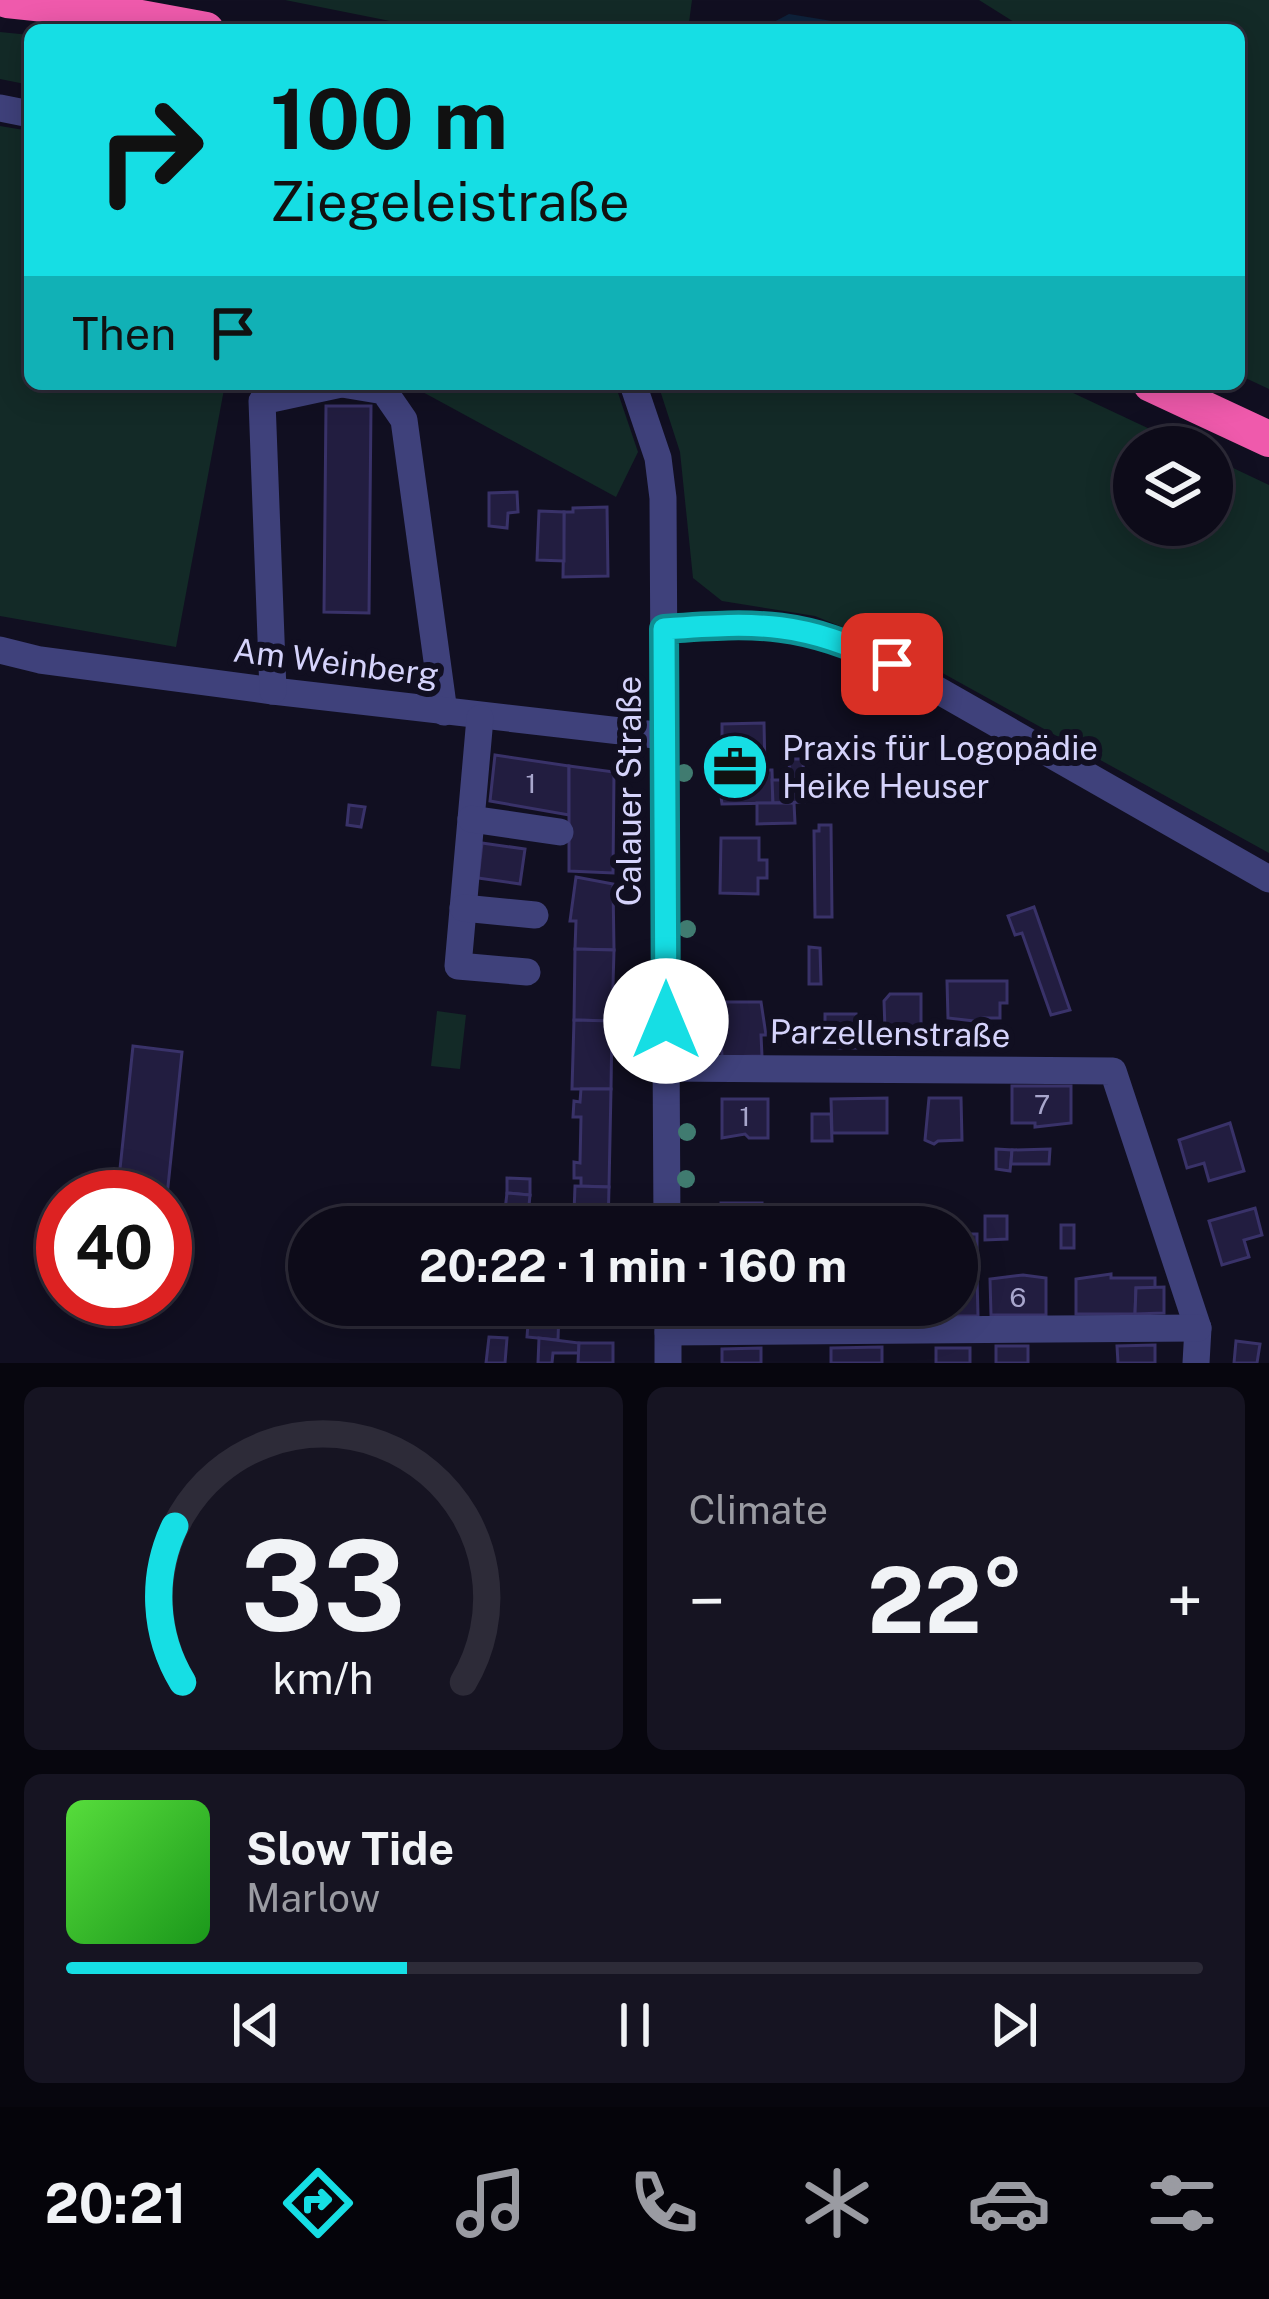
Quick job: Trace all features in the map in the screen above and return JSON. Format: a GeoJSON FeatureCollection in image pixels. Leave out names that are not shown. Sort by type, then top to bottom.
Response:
{"type":"FeatureCollection","features":[{"type":"Feature","properties":{"kind":"highway"},"geometry":{"type":"LineString","coordinates":[[7,0],[173,24]]}},
{"type":"Feature","properties":{"kind":"highway"},"geometry":{"type":"LineString","coordinates":[[1164,390],[1269,439]]}},
{"type":"Feature","properties":{"kind":"street"},"geometry":{"type":"LineString","coordinates":[[273,691],[262,400],[312,390]]}},
{"type":"Feature","properties":{"kind":"street"},"geometry":{"type":"LineString","coordinates":[[374,390],[384,392],[404,420],[444,712]]}},
{"type":"Feature","properties":{"kind":"street","name":"Calauer Straße"},"geometry":{"type":"LineString","coordinates":[[635,390],[658,458],[664,498],[667,1206]]}},
{"type":"Feature","properties":{"kind":"street"},"geometry":{"type":"LineString","coordinates":[[664,629],[749,622],[812,631],[849,644],[1269,879]]}},
{"type":"Feature","properties":{"kind":"street","name":"Am Weinberg"},"geometry":{"type":"LineString","coordinates":[[0,650],[40,660],[480,718],[664,736]]}},
{"type":"Feature","properties":{"kind":"street"},"geometry":{"type":"LineString","coordinates":[[480,718],[458,966],[527,972]]}},
{"type":"Feature","properties":{"kind":"street"},"geometry":{"type":"LineString","coordinates":[[471,819],[560,832]]}},
{"type":"Feature","properties":{"kind":"street"},"geometry":{"type":"LineString","coordinates":[[463,908],[535,916]]}},
{"type":"Feature","properties":{"kind":"street","name":"Parzellenstraße"},"geometry":{"type":"LineString","coordinates":[[666,1068],[1114,1071],[1198,1328]]}},
{"type":"Feature","properties":{"kind":"street"},"geometry":{"type":"LineString","coordinates":[[978,1324],[1198,1328],[1196,1363]]}},
{"type":"Feature","properties":{"kind":"street"},"geometry":{"type":"LineString","coordinates":[[668,1326],[668,1363]]}},
{"type":"Feature","properties":{"kind":"green space"},"geometry":{"type":"Polygon","coordinates":[[[285,0],[692,0],[689,24],[405,24],[285,0]]]}},
{"type":"Feature","properties":{"kind":"green space"},"geometry":{"type":"Polygon","coordinates":[[[979,0],[1269,0],[1269,389],[1245,378],[1245,24],[1017,24],[979,0]]]}},
{"type":"Feature","properties":{"kind":"green space"},"geometry":{"type":"Polygon","coordinates":[[[0,32],[24,34],[24,84],[0,79],[0,32]]]}},
{"type":"Feature","properties":{"kind":"green space"},"geometry":{"type":"Polygon","coordinates":[[[0,126],[24,130],[24,390],[224,390],[176,647],[0,616],[0,126]]]}},
{"type":"Feature","properties":{"kind":"green space"},"geometry":{"type":"Polygon","coordinates":[[[419,390],[617,390],[638,452],[616,497],[419,390]]]}},
{"type":"Feature","properties":{"kind":"green space"},"geometry":{"type":"Polygon","coordinates":[[[660,390],[1067,390],[1143,426],[1113,426],[1113,546],[1233,546],[1233,468],[1269,485],[1269,853],[908,654],[815,616],[722,601],[693,578],[680,452],[660,390]]]}},
{"type":"Feature","properties":{"kind":"green space"},"geometry":{"type":"Polygon","coordinates":[[[437,1011],[466,1015],[460,1069],[431,1066],[437,1011]]]}},
{"type":"Feature","properties":{"kind":"water"},"geometry":{"type":"Polygon","coordinates":[[[789,14],[851,24],[770,24],[789,14]]]}},
{"type":"Feature","properties":{"kind":"building"},"geometry":{"type":"Polygon","coordinates":[[[326,406],[371,406],[369,613],[324,612],[326,406]]]}},
{"type":"Feature","properties":{"kind":"building"},"geometry":{"type":"Polygon","coordinates":[[[517,492],[518,512],[508,513],[507,528],[489,526],[489,493],[517,492]]]}},
{"type":"Feature","properties":{"kind":"building"},"geometry":{"type":"Polygon","coordinates":[[[607,507],[608,576],[563,577],[564,512],[607,507]]]}},
{"type":"Feature","properties":{"kind":"building"},"geometry":{"type":"Polygon","coordinates":[[[539,511],[564,512],[564,561],[537,560],[539,511]]]}},
{"type":"Feature","properties":{"kind":"building"},"geometry":{"type":"Polygon","coordinates":[[[764,723],[765,770],[772,770],[773,803],[722,804],[716,759],[722,757],[722,724],[764,723]]]}},
{"type":"Feature","properties":{"kind":"building"},"geometry":{"type":"Polygon","coordinates":[[[495,755],[569,766],[569,815],[490,801],[495,755]]]}},
{"type":"Feature","properties":{"kind":"building"},"geometry":{"type":"Polygon","coordinates":[[[789,759],[803,759],[804,802],[773,803],[772,780],[790,780],[789,759]]]}},
{"type":"Feature","properties":{"kind":"building"},"geometry":{"type":"Polygon","coordinates":[[[569,766],[614,772],[613,873],[569,871],[569,766]]]}},
{"type":"Feature","properties":{"kind":"building"},"geometry":{"type":"Polygon","coordinates":[[[757,803],[794,803],[795,823],[757,824],[757,803]]]}},
{"type":"Feature","properties":{"kind":"building"},"geometry":{"type":"Polygon","coordinates":[[[349,805],[365,807],[361,827],[347,825],[349,805]]]}},
{"type":"Feature","properties":{"kind":"building"},"geometry":{"type":"Polygon","coordinates":[[[819,825],[831,825],[832,917],[815,917],[814,831],[819,831],[819,825]]]}},
{"type":"Feature","properties":{"kind":"building"},"geometry":{"type":"Polygon","coordinates":[[[721,838],[759,838],[759,860],[767,860],[767,878],[758,878],[758,894],[720,893],[721,838]]]}},
{"type":"Feature","properties":{"kind":"building"},"geometry":{"type":"Polygon","coordinates":[[[482,843],[525,849],[520,884],[478,878],[482,843]]]}},
{"type":"Feature","properties":{"kind":"building"},"geometry":{"type":"Polygon","coordinates":[[[576,877],[613,884],[614,950],[575,949],[576,921],[570,921],[576,877]]]}},
{"type":"Feature","properties":{"kind":"building"},"geometry":{"type":"Polygon","coordinates":[[[1034,907],[1070,1010],[1051,1015],[1022,933],[1015,935],[1008,916],[1034,907]]]}},
{"type":"Feature","properties":{"kind":"building"},"geometry":{"type":"Polygon","coordinates":[[[809,947],[820,948],[821,984],[809,984],[809,947]]]}},
{"type":"Feature","properties":{"kind":"building"},"geometry":{"type":"Polygon","coordinates":[[[575,949],[614,950],[612,1021],[574,1020],[575,949]]]}},
{"type":"Feature","properties":{"kind":"building"},"geometry":{"type":"Polygon","coordinates":[[[947,981],[1007,981],[1007,1003],[1000,1003],[1000,1018],[983,1018],[983,1022],[948,1018],[947,981]]]}},
{"type":"Feature","properties":{"kind":"building"},"geometry":{"type":"Polygon","coordinates":[[[890,994],[921,994],[921,1029],[885,1029],[884,1001],[890,994]]]}},
{"type":"Feature","properties":{"kind":"building"},"geometry":{"type":"Polygon","coordinates":[[[720,1002],[761,1002],[766,1035],[761,1035],[762,1056],[722,1057],[720,1002]]]}},
{"type":"Feature","properties":{"kind":"building"},"geometry":{"type":"Polygon","coordinates":[[[825,1014],[856,1014],[856,1048],[825,1048],[825,1014]]]}},
{"type":"Feature","properties":{"kind":"building"},"geometry":{"type":"Polygon","coordinates":[[[574,1020],[612,1021],[611,1089],[572,1089],[574,1020]]]}},
{"type":"Feature","properties":{"kind":"building"},"geometry":{"type":"Polygon","coordinates":[[[133,1046],[182,1052],[170,1170],[120,1170],[133,1046]]]}},
{"type":"Feature","properties":{"kind":"building"},"geometry":{"type":"Polygon","coordinates":[[[1012,1086],[1071,1086],[1071,1123],[1035,1127],[1035,1123],[1012,1123],[1012,1086]]]}},
{"type":"Feature","properties":{"kind":"building"},"geometry":{"type":"Polygon","coordinates":[[[581,1089],[611,1089],[609,1187],[581,1186],[581,1178],[574,1178],[574,1162],[580,1163],[581,1117],[573,1117],[574,1101],[580,1102],[581,1089]]]}},
{"type":"Feature","properties":{"kind":"building"},"geometry":{"type":"Polygon","coordinates":[[[887,1098],[887,1133],[832,1133],[831,1099],[887,1098]]]}},
{"type":"Feature","properties":{"kind":"building"},"geometry":{"type":"Polygon","coordinates":[[[929,1098],[961,1098],[962,1140],[934,1144],[925,1140],[929,1098]]]}},
{"type":"Feature","properties":{"kind":"building"},"geometry":{"type":"Polygon","coordinates":[[[722,1099],[768,1099],[768,1138],[745,1134],[722,1138],[722,1099]]]}},
{"type":"Feature","properties":{"kind":"building"},"geometry":{"type":"Polygon","coordinates":[[[812,1114],[831,1114],[832,1141],[812,1141],[812,1114]]]}},
{"type":"Feature","properties":{"kind":"building"},"geometry":{"type":"Polygon","coordinates":[[[1230,1123],[1244,1171],[1209,1181],[1204,1163],[1187,1168],[1179,1140],[1230,1123]]]}},
{"type":"Feature","properties":{"kind":"building"},"geometry":{"type":"Polygon","coordinates":[[[996,1149],[1012,1150],[1010,1171],[996,1169],[996,1149]]]}},
{"type":"Feature","properties":{"kind":"building"},"geometry":{"type":"Polygon","coordinates":[[[1050,1149],[1049,1164],[1011,1164],[1012,1150],[1050,1149]]]}},
{"type":"Feature","properties":{"kind":"building"},"geometry":{"type":"Polygon","coordinates":[[[507,1178],[530,1179],[530,1195],[507,1193],[507,1178]]]}},
{"type":"Feature","properties":{"kind":"building"},"geometry":{"type":"Polygon","coordinates":[[[575,1186],[609,1187],[609,1206],[574,1206],[575,1186]]]}},
{"type":"Feature","properties":{"kind":"building"},"geometry":{"type":"Polygon","coordinates":[[[507,1193],[530,1195],[529,1206],[505,1206],[507,1193]]]}},
{"type":"Feature","properties":{"kind":"building"},"geometry":{"type":"Polygon","coordinates":[[[721,1203],[762,1203],[762,1206],[721,1203]]]}},
{"type":"Feature","properties":{"kind":"building"},"geometry":{"type":"Polygon","coordinates":[[[1255,1208],[1262,1235],[1244,1240],[1249,1257],[1222,1265],[1209,1221],[1255,1208]]]}},
{"type":"Feature","properties":{"kind":"building"},"geometry":{"type":"Polygon","coordinates":[[[985,1216],[1007,1216],[1007,1239],[985,1240],[985,1216]]]}},
{"type":"Feature","properties":{"kind":"building"},"geometry":{"type":"Polygon","coordinates":[[[1061,1225],[1074,1225],[1074,1248],[1061,1248],[1061,1225]]]}},
{"type":"Feature","properties":{"kind":"building"},"geometry":{"type":"Polygon","coordinates":[[[1111,1274],[1111,1278],[1155,1278],[1155,1288],[1136,1288],[1135,1314],[1076,1314],[1076,1279],[1111,1274]]]}},
{"type":"Feature","properties":{"kind":"building"},"geometry":{"type":"Polygon","coordinates":[[[1046,1278],[1046,1315],[991,1315],[990,1279],[1046,1278]]]}},
{"type":"Feature","properties":{"kind":"building"},"geometry":{"type":"Polygon","coordinates":[[[1164,1287],[1164,1313],[1135,1314],[1136,1288],[1164,1287]]]}},
{"type":"Feature","properties":{"kind":"building"},"geometry":{"type":"Polygon","coordinates":[[[528,1326],[558,1326],[558,1340],[527,1337],[528,1326]]]}},
{"type":"Feature","properties":{"kind":"building"},"geometry":{"type":"Polygon","coordinates":[[[489,1337],[507,1338],[505,1363],[486,1363],[489,1337]]]}},
{"type":"Feature","properties":{"kind":"building"},"geometry":{"type":"Polygon","coordinates":[[[539,1338],[579,1343],[579,1353],[553,1353],[552,1363],[538,1363],[539,1338]]]}},
{"type":"Feature","properties":{"kind":"building"},"geometry":{"type":"Polygon","coordinates":[[[1236,1341],[1260,1344],[1257,1363],[1234,1363],[1236,1341]]]}},
{"type":"Feature","properties":{"kind":"building"},"geometry":{"type":"Polygon","coordinates":[[[579,1343],[613,1343],[613,1363],[578,1363],[579,1343]]]}},
{"type":"Feature","properties":{"kind":"building"},"geometry":{"type":"Polygon","coordinates":[[[1155,1345],[1155,1363],[1118,1363],[1117,1346],[1155,1345]]]}},
{"type":"Feature","properties":{"kind":"building"},"geometry":{"type":"Polygon","coordinates":[[[996,1346],[1028,1346],[1028,1363],[996,1363],[996,1346]]]}},
{"type":"Feature","properties":{"kind":"building"},"geometry":{"type":"Polygon","coordinates":[[[882,1347],[882,1363],[831,1363],[831,1348],[882,1347]]]}},
{"type":"Feature","properties":{"kind":"building"},"geometry":{"type":"Polygon","coordinates":[[[761,1348],[761,1363],[722,1363],[722,1349],[761,1348]]]}},
{"type":"Feature","properties":{"kind":"building"},"geometry":{"type":"Polygon","coordinates":[[[936,1348],[970,1348],[970,1363],[936,1363],[936,1348]]]}},
{"type":"Feature","properties":{"kind":"place","name":"Praxis für Logopädie Heike Heuser"},"geometry":{"type":"Point","coordinates":[735,767]}},
{"type":"Feature","properties":{"kind":"route"},"geometry":{"type":"LineString","coordinates":[[666,1021],[664,629],[749,622],[812,631],[892,664]]}}]}
